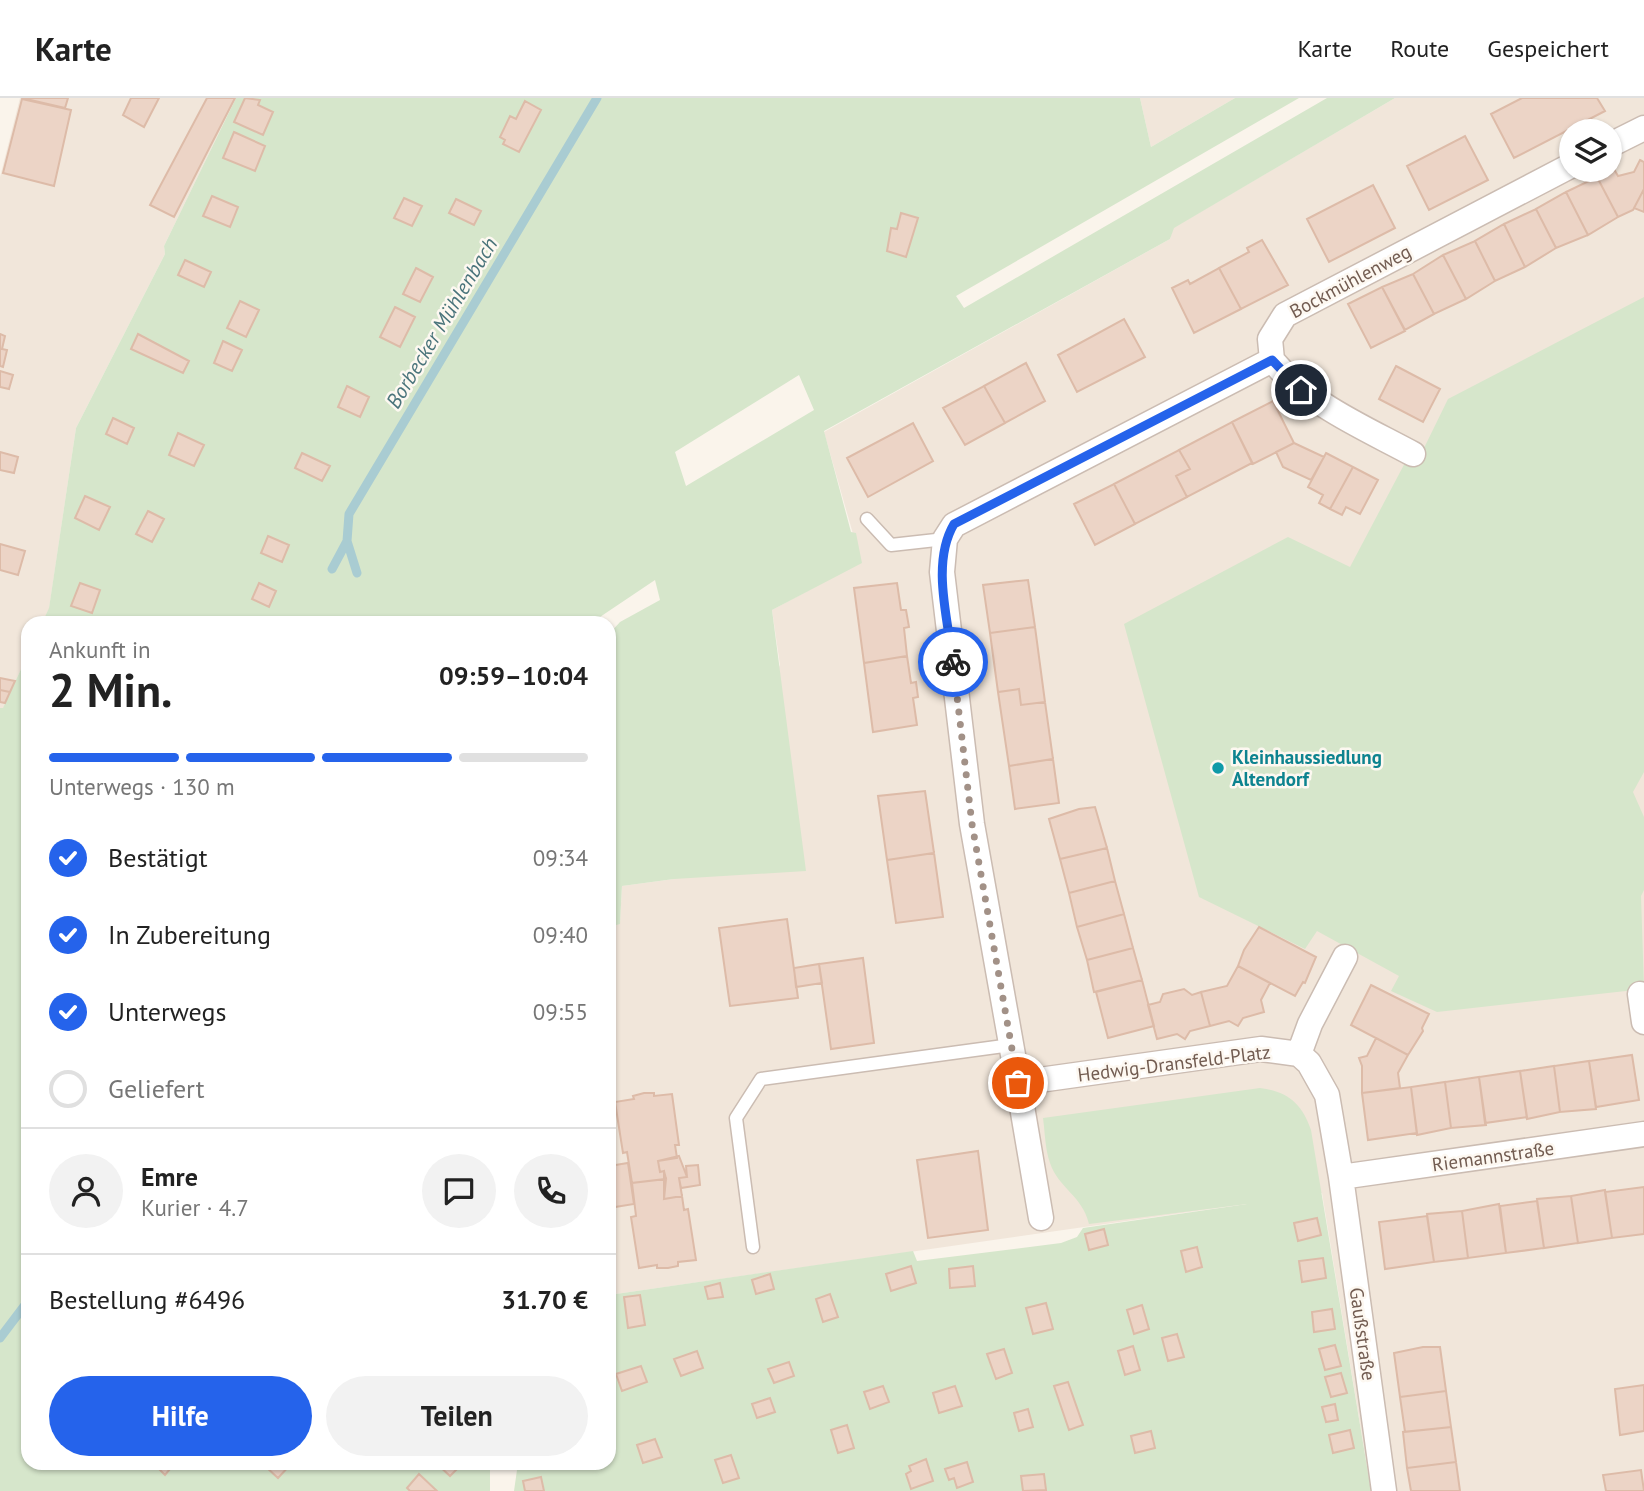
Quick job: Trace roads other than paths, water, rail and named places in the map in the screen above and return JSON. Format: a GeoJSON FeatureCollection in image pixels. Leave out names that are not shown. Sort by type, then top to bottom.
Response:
{"type":"FeatureCollection","features":[{"type":"Feature","properties":{"kind":"street"},"geometry":{"type":"LineString","coordinates":[[1622,139],[1644,128]]}},
{"type":"Feature","properties":{"kind":"street","name":"Bockmühlenweg"},"geometry":{"type":"LineString","coordinates":[[1272,360],[1270,339],[1285,315],[1559,172]]}},
{"type":"Feature","properties":{"kind":"street"},"geometry":{"type":"LineString","coordinates":[[1041,1218],[972,824],[942,572],[945,539],[954,524],[1272,360],[1288,380],[1314,400],[1413,454]]}},
{"type":"Feature","properties":{"kind":"street","name":"Hedwig-Dransfeld-Platz"},"geometry":{"type":"LineString","coordinates":[[1299,1054],[1310,1024],[1345,957]]}},
{"type":"Feature","properties":{"kind":"street"},"geometry":{"type":"LineString","coordinates":[[1640,994],[1644,1022]]}},
{"type":"Feature","properties":{"kind":"street","name":"Hedwig-Dransfeld-Platz"},"geometry":{"type":"LineString","coordinates":[[1018,1083],[1261,1049],[1299,1054],[1309,1063],[1327,1095],[1342,1177]]}},
{"type":"Feature","properties":{"kind":"street","name":"Riemannstraße"},"geometry":{"type":"LineString","coordinates":[[1342,1177],[1644,1134]]}},
{"type":"Feature","properties":{"kind":"street","name":"Gaußstraße"},"geometry":{"type":"LineString","coordinates":[[1342,1177],[1384,1491]]}},
{"type":"Feature","properties":{"kind":"lane"},"geometry":{"type":"LineString","coordinates":[[867,519],[891,545],[945,539]]}},
{"type":"Feature","properties":{"kind":"lane"},"geometry":{"type":"LineString","coordinates":[[753,1247],[736,1118],[761,1079],[1012,1045]]}},
{"type":"Feature","properties":{"kind":"waterway","name":"Borbecker Mühlenbach"},"geometry":{"type":"LineString","coordinates":[[357,573],[347,541],[349,514],[597,98]]}},
{"type":"Feature","properties":{"kind":"waterway"},"geometry":{"type":"LineString","coordinates":[[332,569],[347,541]]}},
{"type":"Feature","properties":{"kind":"waterway","name":"Borbecker Mühlenbach"},"geometry":{"type":"LineString","coordinates":[[0,1338],[21,1310]]}},
{"type":"Feature","properties":{"kind":"place","name":"Kleinhaussiedlung Altendorf"},"geometry":{"type":"Point","coordinates":[1218,768]}}]}
